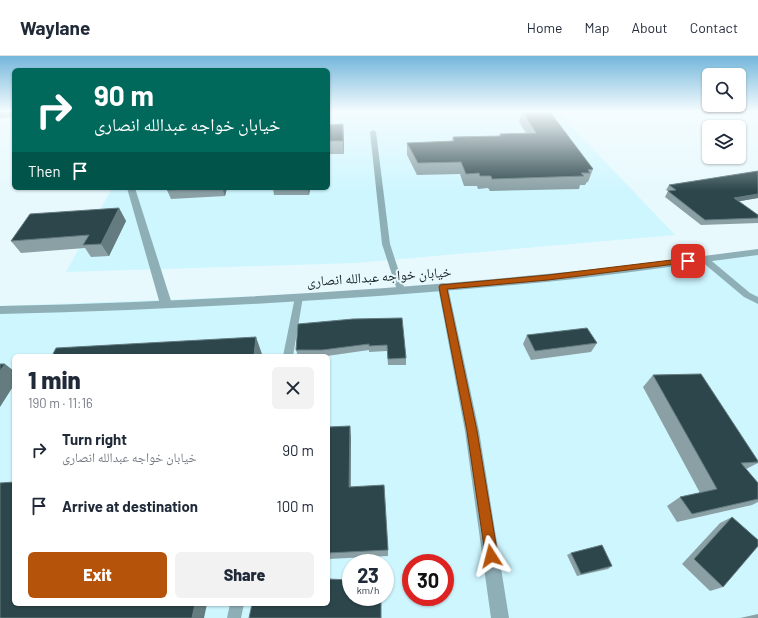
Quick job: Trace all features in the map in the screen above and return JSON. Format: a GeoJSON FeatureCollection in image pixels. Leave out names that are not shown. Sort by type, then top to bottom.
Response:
{"type":"FeatureCollection","features":[{"type":"Feature","properties":{"kind":"street"},"geometry":{"type":"LineString","coordinates":[[132,190],[166,304]]}},
{"type":"Feature","properties":{"kind":"street","name":"خیابان خواجه عبدالله انصاری"},"geometry":{"type":"LineString","coordinates":[[0,310],[100,308],[443,287],[548,278],[758,252]]}},
{"type":"Feature","properties":{"kind":"street"},"geometry":{"type":"LineString","coordinates":[[443,287],[472,431],[500,618]]}},
{"type":"Feature","properties":{"kind":"lane"},"geometry":{"type":"LineString","coordinates":[[374,138],[386,244],[401,290]]}},
{"type":"Feature","properties":{"kind":"lane"},"geometry":{"type":"LineString","coordinates":[[704,259],[747,295],[758,301]]}},
{"type":"Feature","properties":{"kind":"lane"},"geometry":{"type":"LineString","coordinates":[[288,354],[299,297]]}},
{"type":"Feature","properties":{"kind":"lane"},"geometry":{"type":"LineString","coordinates":[[234,618],[237,606]]}},
{"type":"Feature","properties":{"kind":"shaded area"},"geometry":{"type":"Polygon","coordinates":[[[330,138],[583,138],[675,235],[355,263],[66,272],[111,190],[330,190],[330,138]]]}},
{"type":"Feature","properties":{"kind":"shaded area"},"geometry":{"type":"Polygon","coordinates":[[[758,252],[758,618],[0,618],[0,306],[371,292],[548,278],[758,252]]]}},
{"type":"Feature","properties":{"kind":"building"},"geometry":{"type":"Polygon","coordinates":[[[330,138],[343,138],[343,141],[330,141],[330,138]]]}},
{"type":"Feature","properties":{"kind":"building"},"geometry":{"type":"Polygon","coordinates":[[[453,138],[570,138],[593,169],[588,170],[590,173],[581,173],[584,176],[492,179],[491,176],[480,176],[479,173],[466,174],[461,162],[418,163],[407,143],[454,141],[453,138]]]}},
{"type":"Feature","properties":{"kind":"building"},"geometry":{"type":"Polygon","coordinates":[[[758,171],[758,194],[734,198],[758,215],[758,218],[705,220],[668,191],[676,190],[669,185],[758,171]]]}},
{"type":"Feature","properties":{"kind":"building"},"geometry":{"type":"Polygon","coordinates":[[[119,208],[101,244],[83,245],[89,235],[11,241],[30,214],[119,208]]]}},
{"type":"Feature","properties":{"kind":"building"},"geometry":{"type":"Polygon","coordinates":[[[402,318],[406,358],[388,359],[387,345],[369,346],[369,344],[322,350],[296,350],[298,324],[353,319],[402,318]]]}},
{"type":"Feature","properties":{"kind":"building"},"geometry":{"type":"Polygon","coordinates":[[[587,328],[597,343],[535,351],[527,335],[587,328]]]}},
{"type":"Feature","properties":{"kind":"building"},"geometry":{"type":"Polygon","coordinates":[[[256,337],[254,354],[53,354],[56,348],[256,337]]]}},
{"type":"Feature","properties":{"kind":"building"},"geometry":{"type":"Polygon","coordinates":[[[0,364],[5,364],[0,371],[0,364]]]}},
{"type":"Feature","properties":{"kind":"building"},"geometry":{"type":"Polygon","coordinates":[[[701,374],[758,461],[741,463],[758,483],[758,499],[692,514],[680,497],[717,489],[653,375],[701,374]]]}},
{"type":"Feature","properties":{"kind":"building"},"geometry":{"type":"Polygon","coordinates":[[[350,426],[349,487],[384,485],[388,550],[330,553],[330,427],[350,426]]]}},
{"type":"Feature","properties":{"kind":"building"},"geometry":{"type":"Polygon","coordinates":[[[12,482],[12,606],[195,606],[192,618],[0,618],[0,483],[12,482]]]}},
{"type":"Feature","properties":{"kind":"building"},"geometry":{"type":"Polygon","coordinates":[[[732,517],[758,540],[758,546],[723,587],[694,559],[732,517]]]}},
{"type":"Feature","properties":{"kind":"building"},"geometry":{"type":"Polygon","coordinates":[[[602,545],[612,566],[581,574],[571,553],[602,545]]]}},
{"type":"Feature","properties":{"kind":"building"},"geometry":{"type":"Polygon","coordinates":[[[330,579],[342,580],[342,606],[381,606],[381,618],[249,618],[252,606],[330,606],[330,579]]]}},
{"type":"Feature","properties":{"kind":"route"},"geometry":{"type":"LineString","coordinates":[[491,556],[472,431],[443,287],[548,278],[688,261]]}}]}
